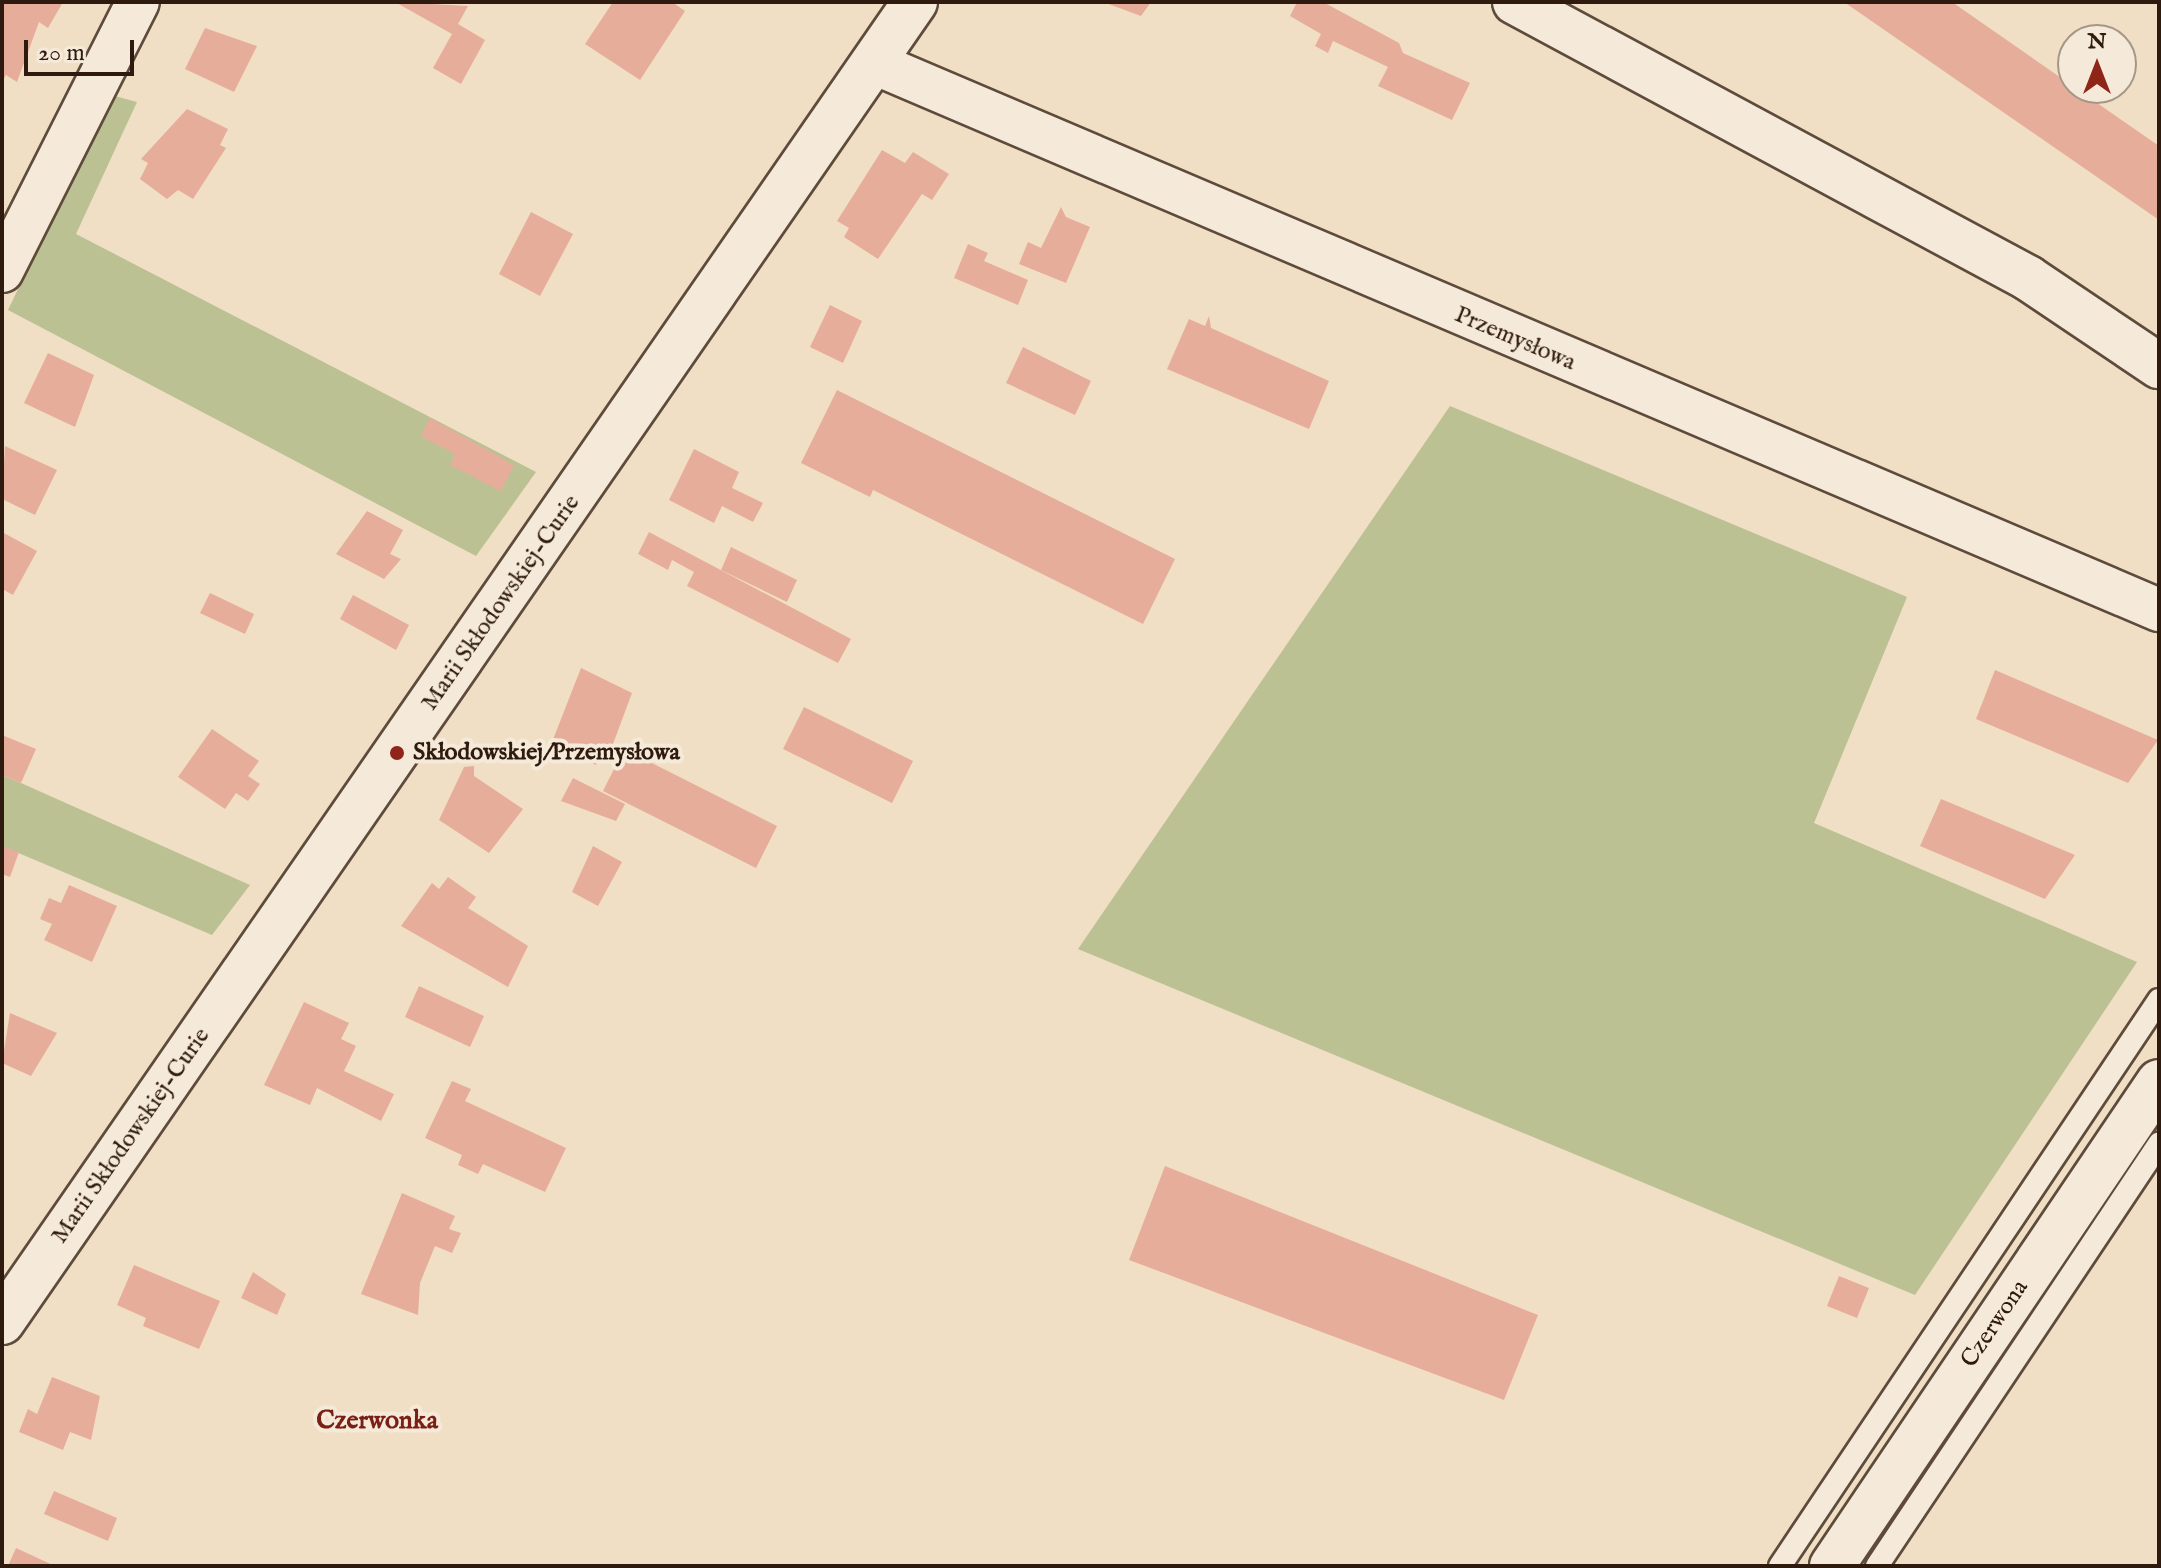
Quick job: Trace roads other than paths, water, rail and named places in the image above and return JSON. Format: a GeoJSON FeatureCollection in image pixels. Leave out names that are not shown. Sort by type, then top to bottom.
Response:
{"type":"FeatureCollection","features":[{"type":"Feature","properties":{"kind":"street"},"geometry":{"type":"LineString","coordinates":[[2,271],[18,195],[138,2]]}},
{"type":"Feature","properties":{"kind":"street","name":"Marii Skłodowskiej-Curie"},"geometry":{"type":"LineString","coordinates":[[2,1322],[915,2]]}},
{"type":"Feature","properties":{"kind":"street"},"geometry":{"type":"LineString","coordinates":[[1515,2],[2028,278],[2159,366]]}},
{"type":"Feature","properties":{"kind":"street","name":"Przemysłowa"},"geometry":{"type":"LineString","coordinates":[[874,63],[2159,610]]}},
{"type":"Feature","properties":{"kind":"street","name":"Czerwona"},"geometry":{"type":"LineString","coordinates":[[1832,1566],[2159,1082]]}},
{"type":"Feature","properties":{"kind":"lane"},"geometry":{"type":"LineString","coordinates":[[1780,1566],[2159,1000]]}},
{"type":"Feature","properties":{"kind":"lane"},"geometry":{"type":"LineString","coordinates":[[1877,1566],[2159,1144]]}},
{"type":"Feature","properties":{"kind":"place","name":"Skłodowskiej/Przemysłowa"},"geometry":{"type":"Point","coordinates":[397,753]}},
{"type":"Feature","properties":{"kind":"district","name":"Czerwonka"},"geometry":{"type":"Point","coordinates":[377,1421]}}]}
